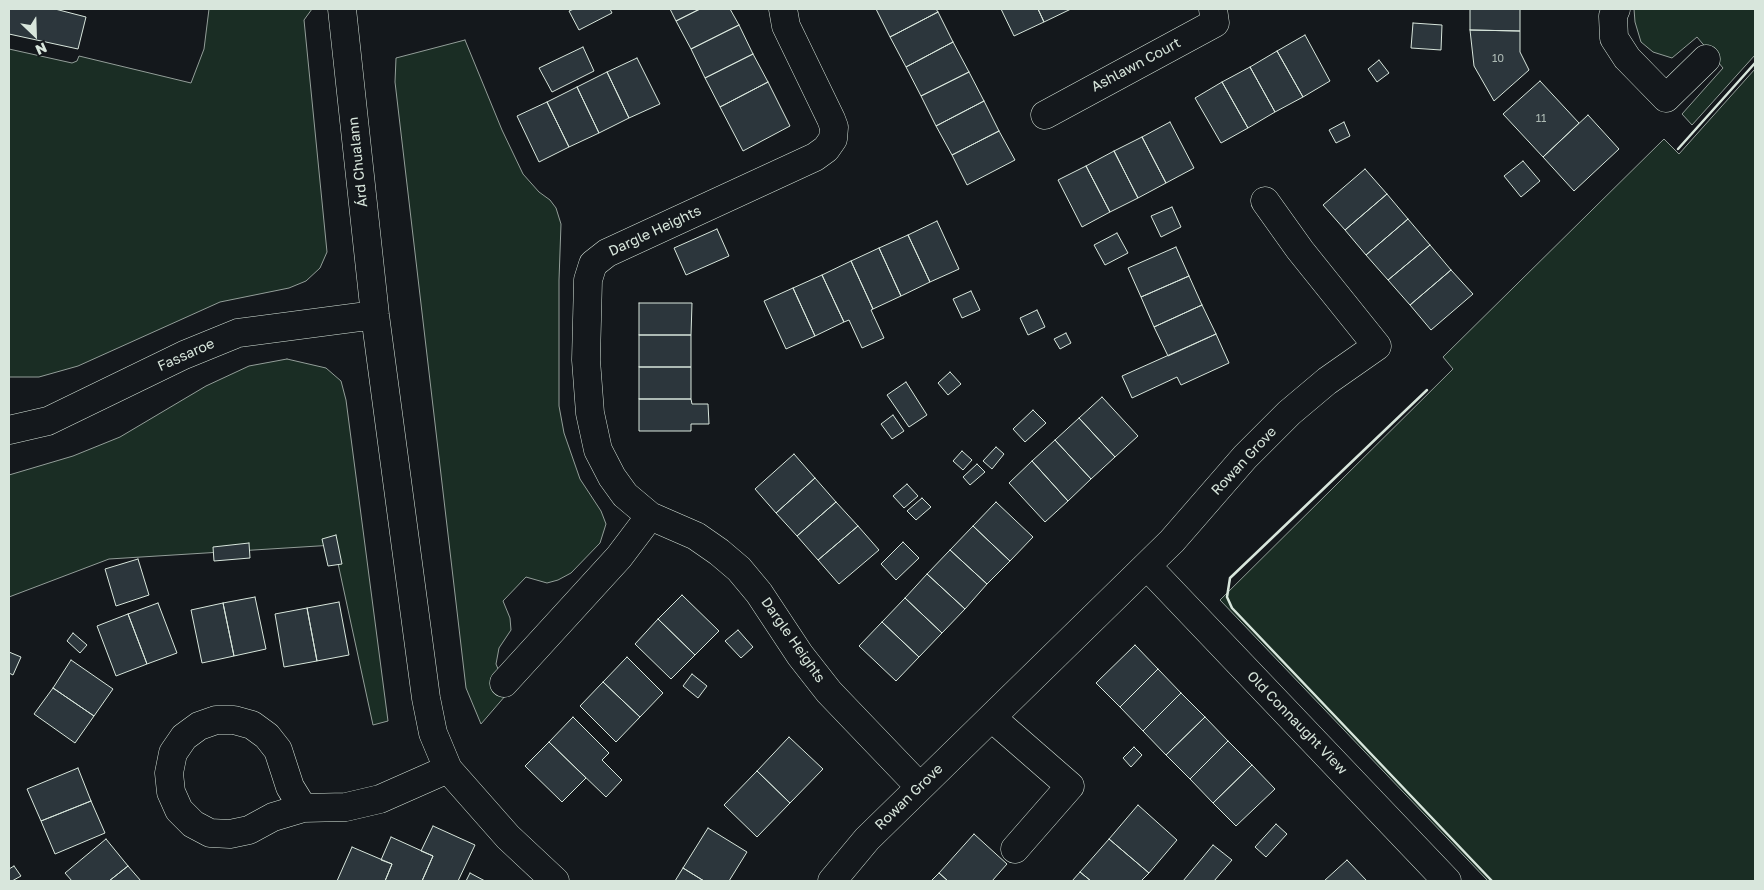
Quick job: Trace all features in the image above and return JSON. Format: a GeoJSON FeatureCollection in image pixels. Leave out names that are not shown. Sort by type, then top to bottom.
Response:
{"type":"FeatureCollection","features":[{"type":"Feature","properties":{"kind":"street","name":"Árd Chualann"},"geometry":{"type":"LineString","coordinates":[[342,9],[375,315],[426,698],[433,733],[448,769],[508,838],[555,881]]}},
{"type":"Feature","properties":{"kind":"street","name":"Dargle Heights"},"geometry":{"type":"LineString","coordinates":[[783,9],[786,26],[832,119],[834,127],[833,139],[826,149],[815,157],[607,253],[593,264],[588,280],[586,360],[590,413],[598,450],[612,477],[625,495],[650,516],[696,536],[719,552],[739,570],[759,593],[800,655],[829,692],[919,786]]}},
{"type":"Feature","properties":{"kind":"street","name":"Ashlawn Court"},"geometry":{"type":"LineString","coordinates":[[1045,115],[1215,23],[1213,9]]}},
{"type":"Feature","properties":{"kind":"street"},"geometry":{"type":"LineString","coordinates":[[1616,9],[1613,16],[1614,38],[1627,58],[1666,98],[1706,58]]}},
{"type":"Feature","properties":{"kind":"street","name":"Rowan Grove"},"geometry":{"type":"LineString","coordinates":[[832,881],[867,839],[919,786],[992,718],[1172,541],[1245,457],[1289,413],[1327,381],[1377,346],[1300,250],[1265,201]]}},
{"type":"Feature","properties":{"kind":"street","name":"Fassaroe"},"geometry":{"type":"LineString","coordinates":[[9,430],[48,421],[184,355],[238,333],[375,315]]}},
{"type":"Feature","properties":{"kind":"street"},"geometry":{"type":"LineString","coordinates":[[504,683],[618,557],[650,516]]}},
{"type":"Feature","properties":{"kind":"street","name":"Old Connaught View"},"geometry":{"type":"LineString","coordinates":[[1147,566],[1447,881]]}},
{"type":"Feature","properties":{"kind":"street"},"geometry":{"type":"LineString","coordinates":[[992,718],[1070,786],[1015,850]]}},
{"type":"Feature","properties":{"kind":"street"},"geometry":{"type":"LineString","coordinates":[[303,808],[290,787],[278,750],[267,736],[252,725],[234,720],[216,720],[199,726],[184,737],[173,753],[168,773],[171,792],[179,810],[192,824],[210,832],[230,834],[249,830],[273,817],[303,808],[346,807],[380,799],[448,769]]}},
{"type":"Feature","properties":{"kind":"green space"},"geometry":{"type":"Polygon","coordinates":[[[209,9],[312,9],[304,20],[327,252],[320,268],[306,281],[289,288],[220,302],[78,366],[39,377],[9,377],[9,49],[72,63],[77,61],[79,56],[191,83],[204,49],[209,9]]]}},
{"type":"Feature","properties":{"kind":"green space"},"geometry":{"type":"Polygon","coordinates":[[[1634,9],[1755,9],[1755,55],[1692,125],[1682,114],[1723,68],[1697,37],[1672,58],[1653,52],[1641,42],[1635,22],[1634,9]]]}},
{"type":"Feature","properties":{"kind":"green space"},"geometry":{"type":"Polygon","coordinates":[[[465,40],[502,130],[523,174],[539,192],[550,200],[556,208],[561,224],[559,406],[564,433],[580,479],[601,511],[606,524],[600,543],[571,573],[547,583],[526,577],[503,601],[510,618],[511,630],[499,648],[496,664],[501,676],[512,688],[481,724],[466,688],[395,82],[396,58],[465,40]]]}},
{"type":"Feature","properties":{"kind":"green space"},"geometry":{"type":"Polygon","coordinates":[[[1755,69],[1755,881],[1488,881],[1220,600],[1453,369],[1443,357],[1664,139],[1679,154],[1755,69]]]}},
{"type":"Feature","properties":{"kind":"green space"},"geometry":{"type":"Polygon","coordinates":[[[287,359],[326,368],[341,381],[346,400],[388,721],[373,725],[334,545],[109,559],[9,597],[9,475],[73,456],[120,437],[206,386],[249,366],[287,359]]]}},
{"type":"Feature","properties":{"kind":"building"},"geometry":{"type":"Polygon","coordinates":[[[9,9],[55,9],[86,17],[78,49],[9,34],[9,9]]]}},
{"type":"Feature","properties":{"kind":"building"},"geometry":{"type":"Polygon","coordinates":[[[574,9],[610,9],[612,13],[579,30],[569,11],[574,9]]]}},
{"type":"Feature","properties":{"kind":"building"},"geometry":{"type":"Polygon","coordinates":[[[670,9],[700,9],[676,21],[670,9]]]}},
{"type":"Feature","properties":{"kind":"building"},"geometry":{"type":"Polygon","coordinates":[[[700,9],[730,9],[739,25],[691,49],[676,21],[700,9]]]}},
{"type":"Feature","properties":{"kind":"building"},"geometry":{"type":"Polygon","coordinates":[[[876,9],[936,9],[938,12],[890,37],[876,9]]]}},
{"type":"Feature","properties":{"kind":"building"},"geometry":{"type":"Polygon","coordinates":[[[1001,9],[1038,9],[1044,22],[1014,36],[1001,9]]]}},
{"type":"Feature","properties":{"kind":"building"},"geometry":{"type":"Polygon","coordinates":[[[1038,9],[1071,9],[1044,22],[1038,9]]]}},
{"type":"Feature","properties":{"kind":"building"},"geometry":{"type":"Polygon","coordinates":[[[1470,9],[1520,9],[1520,31],[1470,30],[1470,9]]]}},
{"type":"Feature","properties":{"kind":"building"},"geometry":{"type":"Polygon","coordinates":[[[938,12],[953,42],[906,67],[890,37],[938,12]]]}},
{"type":"Feature","properties":{"kind":"building"},"geometry":{"type":"Polygon","coordinates":[[[1413,23],[1442,25],[1441,50],[1411,48],[1413,23]]]}},
{"type":"Feature","properties":{"kind":"building"},"geometry":{"type":"Polygon","coordinates":[[[739,25],[753,54],[705,78],[691,49],[739,25]]]}},
{"type":"Feature","properties":{"kind":"building"},"geometry":{"type":"Polygon","coordinates":[[[1470,30],[1520,31],[1520,52],[1529,70],[1494,101],[1474,66],[1470,30]]]}},
{"type":"Feature","properties":{"kind":"building"},"geometry":{"type":"Polygon","coordinates":[[[1305,35],[1330,81],[1303,97],[1277,51],[1305,35]]]}},
{"type":"Feature","properties":{"kind":"building"},"geometry":{"type":"Polygon","coordinates":[[[953,42],[969,72],[921,96],[906,67],[953,42]]]}},
{"type":"Feature","properties":{"kind":"building"},"geometry":{"type":"Polygon","coordinates":[[[583,47],[594,71],[552,92],[539,68],[583,47]]]}},
{"type":"Feature","properties":{"kind":"building"},"geometry":{"type":"Polygon","coordinates":[[[1277,51],[1303,97],[1275,112],[1250,67],[1277,51]]]}},
{"type":"Feature","properties":{"kind":"building"},"geometry":{"type":"Polygon","coordinates":[[[753,54],[768,82],[720,107],[705,78],[753,54]]]}},
{"type":"Feature","properties":{"kind":"building"},"geometry":{"type":"Polygon","coordinates":[[[637,58],[660,104],[629,118],[607,72],[637,58]]]}},
{"type":"Feature","properties":{"kind":"building"},"geometry":{"type":"Polygon","coordinates":[[[1379,60],[1389,73],[1377,82],[1368,69],[1379,60]]]}},
{"type":"Feature","properties":{"kind":"building"},"geometry":{"type":"Polygon","coordinates":[[[1250,67],[1275,112],[1248,128],[1222,82],[1250,67]]]}},
{"type":"Feature","properties":{"kind":"building"},"geometry":{"type":"Polygon","coordinates":[[[607,72],[629,118],[599,133],[577,87],[607,72]]]}},
{"type":"Feature","properties":{"kind":"building"},"geometry":{"type":"Polygon","coordinates":[[[969,72],[984,101],[936,126],[921,96],[969,72]]]}},
{"type":"Feature","properties":{"kind":"building"},"geometry":{"type":"Polygon","coordinates":[[[1540,81],[1579,123],[1543,157],[1503,114],[1540,81]]]}},
{"type":"Feature","properties":{"kind":"building"},"geometry":{"type":"Polygon","coordinates":[[[768,82],[790,126],[743,151],[720,107],[768,82]]]}},
{"type":"Feature","properties":{"kind":"building"},"geometry":{"type":"Polygon","coordinates":[[[1222,82],[1248,128],[1221,143],[1195,98],[1222,82]]]}},
{"type":"Feature","properties":{"kind":"building"},"geometry":{"type":"Polygon","coordinates":[[[577,87],[599,133],[569,147],[547,102],[577,87]]]}},
{"type":"Feature","properties":{"kind":"building"},"geometry":{"type":"Polygon","coordinates":[[[984,101],[999,131],[952,155],[936,126],[984,101]]]}},
{"type":"Feature","properties":{"kind":"building"},"geometry":{"type":"Polygon","coordinates":[[[547,102],[569,147],[539,162],[517,116],[547,102]]]}},
{"type":"Feature","properties":{"kind":"building"},"geometry":{"type":"Polygon","coordinates":[[[1588,115],[1619,149],[1574,191],[1543,157],[1588,115]]]}},
{"type":"Feature","properties":{"kind":"building"},"geometry":{"type":"Polygon","coordinates":[[[1170,122],[1194,168],[1166,183],[1142,137],[1170,122]]]}},
{"type":"Feature","properties":{"kind":"building"},"geometry":{"type":"Polygon","coordinates":[[[1344,122],[1350,136],[1336,143],[1329,130],[1344,122]]]}},
{"type":"Feature","properties":{"kind":"building"},"geometry":{"type":"Polygon","coordinates":[[[999,131],[1015,160],[967,185],[952,155],[999,131]]]}},
{"type":"Feature","properties":{"kind":"building"},"geometry":{"type":"Polygon","coordinates":[[[1142,137],[1166,183],[1138,198],[1114,151],[1142,137]]]}},
{"type":"Feature","properties":{"kind":"building"},"geometry":{"type":"Polygon","coordinates":[[[1114,151],[1138,198],[1110,212],[1086,166],[1114,151]]]}},
{"type":"Feature","properties":{"kind":"building"},"geometry":{"type":"Polygon","coordinates":[[[1523,161],[1540,181],[1521,197],[1504,176],[1523,161]]]}},
{"type":"Feature","properties":{"kind":"building"},"geometry":{"type":"Polygon","coordinates":[[[1086,166],[1110,212],[1082,227],[1058,180],[1086,166]]]}},
{"type":"Feature","properties":{"kind":"building"},"geometry":{"type":"Polygon","coordinates":[[[1365,169],[1387,194],[1345,230],[1323,205],[1365,169]]]}},
{"type":"Feature","properties":{"kind":"building"},"geometry":{"type":"Polygon","coordinates":[[[1387,194],[1408,219],[1366,255],[1345,230],[1387,194]]]}},
{"type":"Feature","properties":{"kind":"building"},"geometry":{"type":"Polygon","coordinates":[[[1172,207],[1181,227],[1161,237],[1151,216],[1172,207]]]}},
{"type":"Feature","properties":{"kind":"building"},"geometry":{"type":"Polygon","coordinates":[[[1408,219],[1430,245],[1388,280],[1366,255],[1408,219]]]}},
{"type":"Feature","properties":{"kind":"building"},"geometry":{"type":"Polygon","coordinates":[[[937,221],[959,269],[930,282],[908,235],[937,221]]]}},
{"type":"Feature","properties":{"kind":"building"},"geometry":{"type":"Polygon","coordinates":[[[717,229],[729,256],[686,275],[674,248],[717,229]]]}},
{"type":"Feature","properties":{"kind":"building"},"geometry":{"type":"Polygon","coordinates":[[[1117,233],[1128,253],[1105,265],[1094,245],[1117,233]]]}},
{"type":"Feature","properties":{"kind":"building"},"geometry":{"type":"Polygon","coordinates":[[[908,235],[930,282],[901,296],[879,248],[908,235]]]}},
{"type":"Feature","properties":{"kind":"building"},"geometry":{"type":"Polygon","coordinates":[[[1430,245],[1451,270],[1410,305],[1388,280],[1430,245]]]}},
{"type":"Feature","properties":{"kind":"building"},"geometry":{"type":"Polygon","coordinates":[[[1176,247],[1189,276],[1141,297],[1128,268],[1176,247]]]}},
{"type":"Feature","properties":{"kind":"building"},"geometry":{"type":"Polygon","coordinates":[[[879,248],[901,296],[873,309],[851,261],[879,248]]]}},
{"type":"Feature","properties":{"kind":"building"},"geometry":{"type":"Polygon","coordinates":[[[851,261],[884,338],[862,348],[849,320],[844,322],[822,275],[851,261]]]}},
{"type":"Feature","properties":{"kind":"building"},"geometry":{"type":"Polygon","coordinates":[[[1451,270],[1473,294],[1431,330],[1410,305],[1451,270]]]}},
{"type":"Feature","properties":{"kind":"building"},"geometry":{"type":"Polygon","coordinates":[[[822,275],[844,322],[815,336],[793,288],[822,275]]]}},
{"type":"Feature","properties":{"kind":"building"},"geometry":{"type":"Polygon","coordinates":[[[1189,276],[1202,305],[1154,327],[1141,297],[1189,276]]]}},
{"type":"Feature","properties":{"kind":"building"},"geometry":{"type":"Polygon","coordinates":[[[793,288],[815,336],[786,349],[764,301],[793,288]]]}},
{"type":"Feature","properties":{"kind":"building"},"geometry":{"type":"Polygon","coordinates":[[[971,291],[980,310],[962,318],[953,299],[971,291]]]}},
{"type":"Feature","properties":{"kind":"building"},"geometry":{"type":"Polygon","coordinates":[[[639,303],[692,303],[691,335],[639,335],[639,303]]]}},
{"type":"Feature","properties":{"kind":"building"},"geometry":{"type":"Polygon","coordinates":[[[1202,305],[1216,334],[1168,356],[1154,327],[1202,305]]]}},
{"type":"Feature","properties":{"kind":"building"},"geometry":{"type":"Polygon","coordinates":[[[1037,310],[1045,327],[1028,335],[1020,318],[1037,310]]]}},
{"type":"Feature","properties":{"kind":"building"},"geometry":{"type":"Polygon","coordinates":[[[1066,333],[1071,343],[1060,349],[1054,339],[1066,333]]]}},
{"type":"Feature","properties":{"kind":"building"},"geometry":{"type":"Polygon","coordinates":[[[1216,334],[1229,363],[1181,385],[1177,377],[1132,398],[1122,376],[1216,334]]]}},
{"type":"Feature","properties":{"kind":"building"},"geometry":{"type":"Polygon","coordinates":[[[639,335],[691,335],[691,367],[639,367],[639,335]]]}},
{"type":"Feature","properties":{"kind":"building"},"geometry":{"type":"Polygon","coordinates":[[[639,367],[691,367],[691,399],[639,399],[639,367]]]}},
{"type":"Feature","properties":{"kind":"building"},"geometry":{"type":"Polygon","coordinates":[[[950,372],[961,384],[948,395],[938,383],[950,372]]]}},
{"type":"Feature","properties":{"kind":"building"},"geometry":{"type":"Polygon","coordinates":[[[906,382],[927,415],[909,427],[887,395],[906,382]]]}},
{"type":"Feature","properties":{"kind":"building"},"geometry":{"type":"Polygon","coordinates":[[[1102,397],[1138,436],[1115,457],[1079,418],[1102,397]]]}},
{"type":"Feature","properties":{"kind":"building"},"geometry":{"type":"Polygon","coordinates":[[[639,399],[691,399],[692,404],[708,404],[709,424],[691,424],[691,431],[639,431],[639,399]]]}},
{"type":"Feature","properties":{"kind":"building"},"geometry":{"type":"Polygon","coordinates":[[[1033,410],[1046,423],[1025,442],[1013,429],[1033,410]]]}},
{"type":"Feature","properties":{"kind":"building"},"geometry":{"type":"Polygon","coordinates":[[[893,415],[904,431],[892,439],[881,424],[893,415]]]}},
{"type":"Feature","properties":{"kind":"building"},"geometry":{"type":"Polygon","coordinates":[[[1079,418],[1115,457],[1091,479],[1055,440],[1079,418]]]}},
{"type":"Feature","properties":{"kind":"building"},"geometry":{"type":"Polygon","coordinates":[[[1055,440],[1091,479],[1068,501],[1032,461],[1055,440]]]}},
{"type":"Feature","properties":{"kind":"building"},"geometry":{"type":"Polygon","coordinates":[[[996,447],[1004,454],[992,469],[983,461],[996,447]]]}},
{"type":"Feature","properties":{"kind":"building"},"geometry":{"type":"Polygon","coordinates":[[[962,451],[972,460],[963,470],[953,461],[962,451]]]}},
{"type":"Feature","properties":{"kind":"building"},"geometry":{"type":"Polygon","coordinates":[[[794,454],[815,478],[776,513],[755,489],[794,454]]]}},
{"type":"Feature","properties":{"kind":"building"},"geometry":{"type":"Polygon","coordinates":[[[1032,461],[1068,501],[1045,522],[1009,483],[1032,461]]]}},
{"type":"Feature","properties":{"kind":"building"},"geometry":{"type":"Polygon","coordinates":[[[977,464],[985,472],[970,485],[963,477],[977,464]]]}},
{"type":"Feature","properties":{"kind":"building"},"geometry":{"type":"Polygon","coordinates":[[[815,478],[836,502],[797,536],[776,513],[815,478]]]}},
{"type":"Feature","properties":{"kind":"building"},"geometry":{"type":"Polygon","coordinates":[[[907,484],[918,496],[904,508],[893,496],[907,484]]]}},
{"type":"Feature","properties":{"kind":"building"},"geometry":{"type":"Polygon","coordinates":[[[922,498],[931,507],[916,520],[907,511],[922,498]]]}},
{"type":"Feature","properties":{"kind":"building"},"geometry":{"type":"Polygon","coordinates":[[[836,502],[858,526],[818,560],[797,536],[836,502]]]}},
{"type":"Feature","properties":{"kind":"building"},"geometry":{"type":"Polygon","coordinates":[[[996,502],[1033,537],[1010,561],[973,526],[996,502]]]}},
{"type":"Feature","properties":{"kind":"building"},"geometry":{"type":"Polygon","coordinates":[[[858,526],[879,550],[839,584],[818,560],[858,526]]]}},
{"type":"Feature","properties":{"kind":"building"},"geometry":{"type":"Polygon","coordinates":[[[973,526],[1010,561],[987,584],[950,550],[973,526]]]}},
{"type":"Feature","properties":{"kind":"building"},"geometry":{"type":"Polygon","coordinates":[[[336,535],[342,564],[328,566],[322,539],[336,535]]]}},
{"type":"Feature","properties":{"kind":"building"},"geometry":{"type":"Polygon","coordinates":[[[903,542],[919,558],[896,580],[881,564],[903,542]]]}},
{"type":"Feature","properties":{"kind":"building"},"geometry":{"type":"Polygon","coordinates":[[[249,543],[250,558],[214,561],[213,547],[249,543]]]}},
{"type":"Feature","properties":{"kind":"building"},"geometry":{"type":"Polygon","coordinates":[[[950,550],[987,584],[965,609],[927,574],[950,550]]]}},
{"type":"Feature","properties":{"kind":"building"},"geometry":{"type":"Polygon","coordinates":[[[138,559],[149,595],[116,606],[105,569],[138,559]]]}},
{"type":"Feature","properties":{"kind":"building"},"geometry":{"type":"Polygon","coordinates":[[[927,574],[965,609],[942,633],[905,598],[927,574]]]}},
{"type":"Feature","properties":{"kind":"building"},"geometry":{"type":"Polygon","coordinates":[[[682,595],[719,631],[695,655],[658,619],[682,595]]]}},
{"type":"Feature","properties":{"kind":"building"},"geometry":{"type":"Polygon","coordinates":[[[255,597],[266,649],[234,656],[223,603],[255,597]]]}},
{"type":"Feature","properties":{"kind":"building"},"geometry":{"type":"Polygon","coordinates":[[[905,598],[942,633],[919,657],[882,622],[905,598]]]}},
{"type":"Feature","properties":{"kind":"building"},"geometry":{"type":"Polygon","coordinates":[[[339,602],[349,655],[317,661],[307,608],[339,602]]]}},
{"type":"Feature","properties":{"kind":"building"},"geometry":{"type":"Polygon","coordinates":[[[158,603],[177,653],[147,664],[128,614],[158,603]]]}},
{"type":"Feature","properties":{"kind":"building"},"geometry":{"type":"Polygon","coordinates":[[[223,603],[234,656],[202,663],[191,610],[223,603]]]}},
{"type":"Feature","properties":{"kind":"building"},"geometry":{"type":"Polygon","coordinates":[[[307,608],[317,661],[284,667],[275,614],[307,608]]]}},
{"type":"Feature","properties":{"kind":"building"},"geometry":{"type":"Polygon","coordinates":[[[128,614],[147,664],[116,676],[97,626],[128,614]]]}},
{"type":"Feature","properties":{"kind":"building"},"geometry":{"type":"Polygon","coordinates":[[[658,619],[695,655],[671,679],[635,644],[658,619]]]}},
{"type":"Feature","properties":{"kind":"building"},"geometry":{"type":"Polygon","coordinates":[[[882,622],[919,657],[896,681],[859,646],[882,622]]]}},
{"type":"Feature","properties":{"kind":"building"},"geometry":{"type":"Polygon","coordinates":[[[738,630],[753,647],[741,658],[725,641],[738,630]]]}},
{"type":"Feature","properties":{"kind":"building"},"geometry":{"type":"Polygon","coordinates":[[[73,633],[87,645],[80,653],[67,641],[73,633]]]}},
{"type":"Feature","properties":{"kind":"building"},"geometry":{"type":"Polygon","coordinates":[[[1135,645],[1158,669],[1120,707],[1096,683],[1135,645]]]}},
{"type":"Feature","properties":{"kind":"building"},"geometry":{"type":"Polygon","coordinates":[[[9,652],[21,657],[13,675],[9,673],[9,652]]]}},
{"type":"Feature","properties":{"kind":"building"},"geometry":{"type":"Polygon","coordinates":[[[627,657],[663,693],[640,717],[603,682],[627,657]]]}},
{"type":"Feature","properties":{"kind":"building"},"geometry":{"type":"Polygon","coordinates":[[[71,660],[113,689],[94,716],[53,688],[71,660]]]}},
{"type":"Feature","properties":{"kind":"building"},"geometry":{"type":"Polygon","coordinates":[[[1158,669],[1181,693],[1143,731],[1120,707],[1158,669]]]}},
{"type":"Feature","properties":{"kind":"building"},"geometry":{"type":"Polygon","coordinates":[[[692,674],[707,686],[698,698],[683,686],[692,674]]]}},
{"type":"Feature","properties":{"kind":"building"},"geometry":{"type":"Polygon","coordinates":[[[603,682],[640,717],[616,742],[580,706],[603,682]]]}},
{"type":"Feature","properties":{"kind":"building"},"geometry":{"type":"Polygon","coordinates":[[[53,688],[94,716],[75,743],[34,714],[53,688]]]}},
{"type":"Feature","properties":{"kind":"building"},"geometry":{"type":"Polygon","coordinates":[[[1181,693],[1205,717],[1166,755],[1143,731],[1181,693]]]}},
{"type":"Feature","properties":{"kind":"building"},"geometry":{"type":"Polygon","coordinates":[[[573,717],[609,753],[602,760],[622,780],[606,797],[549,742],[573,717]]]}},
{"type":"Feature","properties":{"kind":"building"},"geometry":{"type":"Polygon","coordinates":[[[1205,717],[1228,741],[1190,779],[1166,755],[1205,717]]]}},
{"type":"Feature","properties":{"kind":"building"},"geometry":{"type":"Polygon","coordinates":[[[789,737],[823,769],[790,803],[757,771],[789,737]]]}},
{"type":"Feature","properties":{"kind":"building"},"geometry":{"type":"Polygon","coordinates":[[[1228,741],[1252,765],[1213,803],[1190,779],[1228,741]]]}},
{"type":"Feature","properties":{"kind":"building"},"geometry":{"type":"Polygon","coordinates":[[[549,742],[586,778],[562,802],[525,766],[549,742]]]}},
{"type":"Feature","properties":{"kind":"building"},"geometry":{"type":"Polygon","coordinates":[[[1134,747],[1142,755],[1131,767],[1123,758],[1134,747]]]}},
{"type":"Feature","properties":{"kind":"building"},"geometry":{"type":"Polygon","coordinates":[[[1252,765],[1275,789],[1236,826],[1213,803],[1252,765]]]}},
{"type":"Feature","properties":{"kind":"building"},"geometry":{"type":"Polygon","coordinates":[[[78,768],[91,801],[41,821],[27,789],[78,768]]]}},
{"type":"Feature","properties":{"kind":"building"},"geometry":{"type":"Polygon","coordinates":[[[757,771],[790,803],[757,837],[724,805],[757,771]]]}},
{"type":"Feature","properties":{"kind":"building"},"geometry":{"type":"Polygon","coordinates":[[[91,801],[105,833],[55,854],[41,821],[91,801]]]}},
{"type":"Feature","properties":{"kind":"building"},"geometry":{"type":"Polygon","coordinates":[[[1138,805],[1177,840],[1149,873],[1109,839],[1138,805]]]}},
{"type":"Feature","properties":{"kind":"building"},"geometry":{"type":"Polygon","coordinates":[[[1276,824],[1287,834],[1266,857],[1255,847],[1276,824]]]}},
{"type":"Feature","properties":{"kind":"building"},"geometry":{"type":"Polygon","coordinates":[[[433,826],[475,845],[458,881],[422,881],[433,856],[421,851],[433,826]]]}},
{"type":"Feature","properties":{"kind":"building"},"geometry":{"type":"Polygon","coordinates":[[[708,828],[747,852],[729,881],[704,881],[683,868],[708,828]]]}},
{"type":"Feature","properties":{"kind":"building"},"geometry":{"type":"Polygon","coordinates":[[[974,834],[1007,864],[992,881],[948,881],[939,873],[974,834]]]}},
{"type":"Feature","properties":{"kind":"building"},"geometry":{"type":"Polygon","coordinates":[[[391,837],[433,856],[422,881],[385,881],[392,864],[381,860],[391,837]]]}},
{"type":"Feature","properties":{"kind":"building"},"geometry":{"type":"Polygon","coordinates":[[[106,839],[128,866],[109,881],[72,881],[65,873],[106,839]]]}},
{"type":"Feature","properties":{"kind":"building"},"geometry":{"type":"Polygon","coordinates":[[[1109,839],[1149,873],[1141,881],[1091,881],[1080,872],[1109,839]]]}},
{"type":"Feature","properties":{"kind":"building"},"geometry":{"type":"Polygon","coordinates":[[[1213,845],[1232,860],[1214,881],[1183,881],[1213,845]]]}},
{"type":"Feature","properties":{"kind":"building"},"geometry":{"type":"Polygon","coordinates":[[[352,847],[392,864],[385,881],[337,881],[352,847]]]}},
{"type":"Feature","properties":{"kind":"building"},"geometry":{"type":"Polygon","coordinates":[[[1347,860],[1367,881],[1324,881],[1347,860]]]}},
{"type":"Feature","properties":{"kind":"building"},"geometry":{"type":"Polygon","coordinates":[[[14,866],[21,876],[9,881],[9,869],[14,866]]]}},
{"type":"Feature","properties":{"kind":"building"},"geometry":{"type":"Polygon","coordinates":[[[128,866],[141,881],[109,881],[128,866]]]}},
{"type":"Feature","properties":{"kind":"building"},"geometry":{"type":"Polygon","coordinates":[[[683,868],[704,881],[675,881],[683,868]]]}},
{"type":"Feature","properties":{"kind":"building"},"geometry":{"type":"Polygon","coordinates":[[[1080,872],[1091,881],[1072,881],[1080,872]]]}},
{"type":"Feature","properties":{"kind":"building"},"geometry":{"type":"Polygon","coordinates":[[[470,873],[485,881],[466,881],[470,873]]]}},
{"type":"Feature","properties":{"kind":"building"},"geometry":{"type":"Polygon","coordinates":[[[939,873],[948,881],[931,881],[939,873]]]}},
{"type":"Feature","properties":{"kind":"wall"},"geometry":{"type":"LineString","coordinates":[[1678,149],[1755,63]]}},
{"type":"Feature","properties":{"kind":"wall"},"geometry":{"type":"LineString","coordinates":[[1427,390],[1230,578],[1227,597],[1232,608],[1492,881]]}}]}
